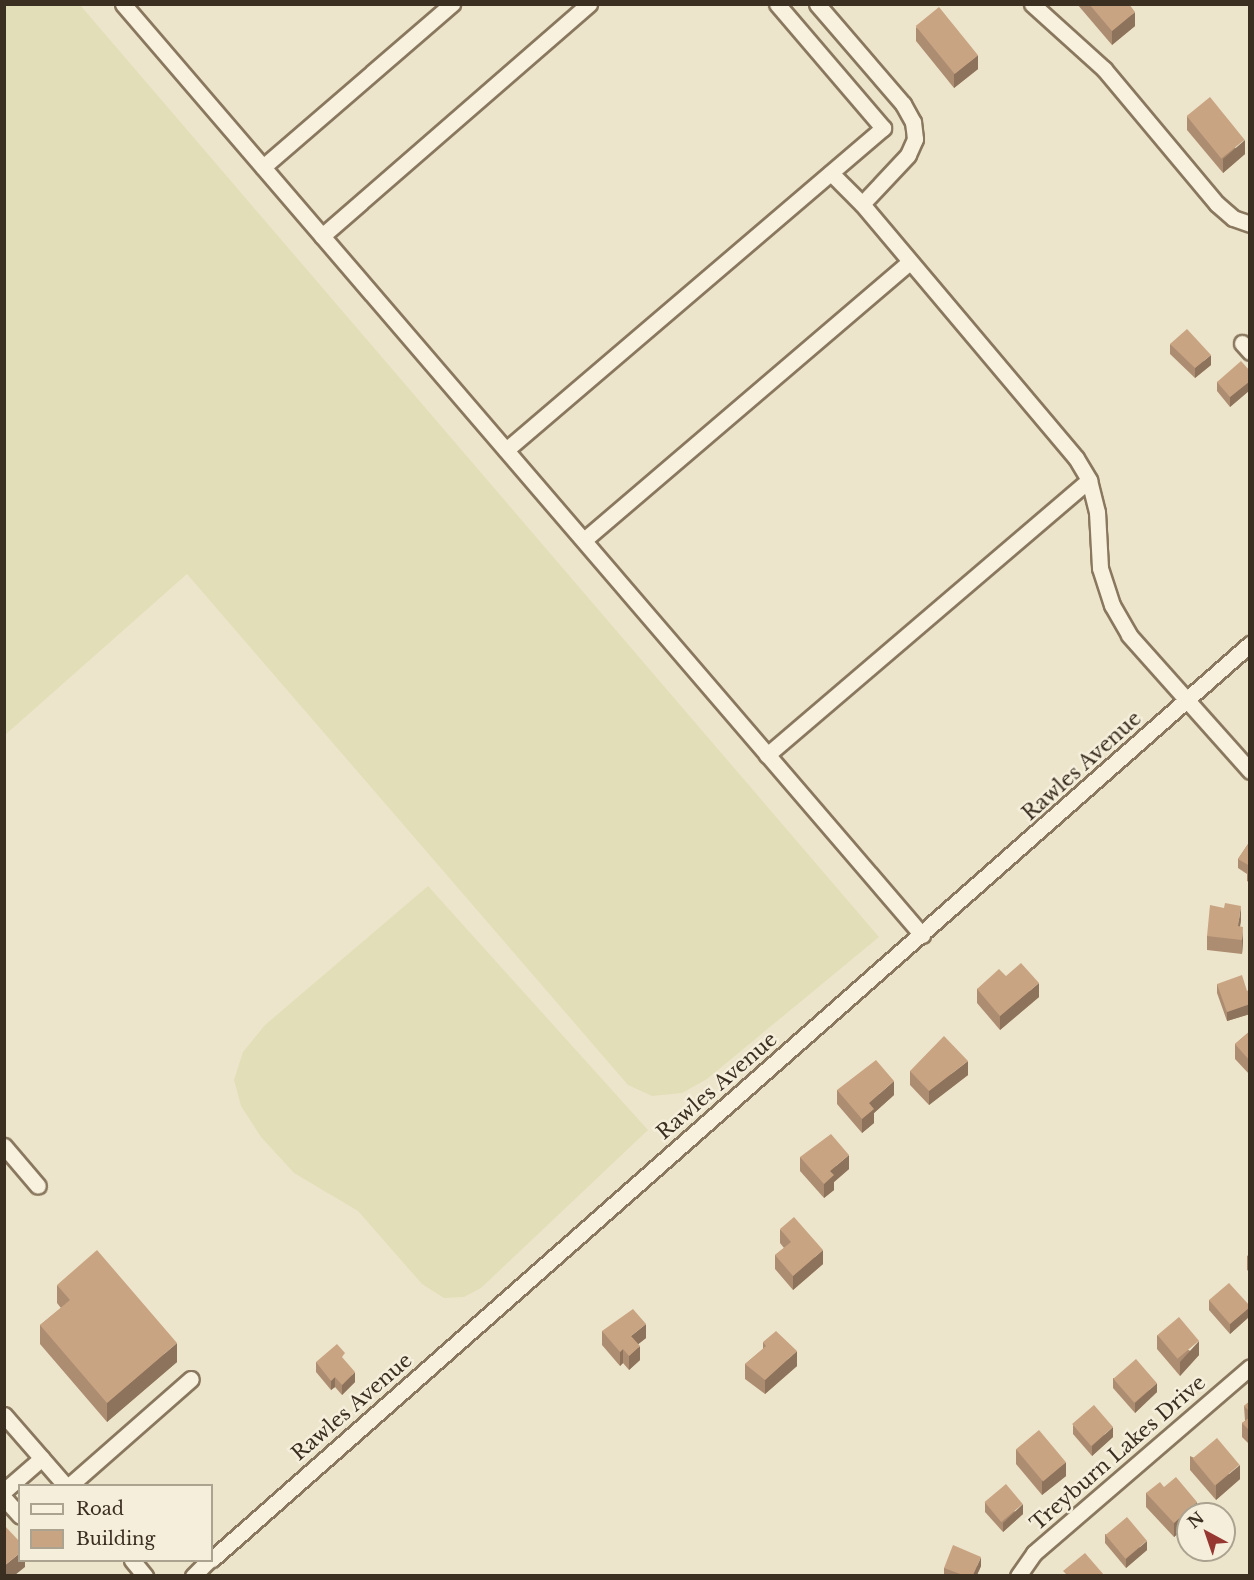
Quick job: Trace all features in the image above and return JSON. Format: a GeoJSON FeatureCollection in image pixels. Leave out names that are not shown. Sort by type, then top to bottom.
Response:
{"type":"FeatureCollection","features":[{"type":"Feature","properties":{"kind":"street"},"geometry":{"type":"LineString","coordinates":[[123,4],[922,935]]}},
{"type":"Feature","properties":{"kind":"street"},"geometry":{"type":"LineString","coordinates":[[263,167],[452,4]]}},
{"type":"Feature","properties":{"kind":"street"},"geometry":{"type":"LineString","coordinates":[[322,236],[589,4]]}},
{"type":"Feature","properties":{"kind":"street"},"geometry":{"type":"LineString","coordinates":[[506,450],[883,128],[777,4]]}},
{"type":"Feature","properties":{"kind":"street"},"geometry":{"type":"LineString","coordinates":[[816,4],[903,104],[913,122],[915,139],[908,155],[862,204]]}},
{"type":"Feature","properties":{"kind":"street"},"geometry":{"type":"LineString","coordinates":[[1032,4],[1104,69],[1217,204],[1233,218],[1250,224]]}},
{"type":"Feature","properties":{"kind":"street"},"geometry":{"type":"LineString","coordinates":[[831,173],[862,204],[1076,458],[1089,480],[1096,512],[1100,568],[1112,605],[1129,635],[1250,771]]}},
{"type":"Feature","properties":{"kind":"street"},"geometry":{"type":"LineString","coordinates":[[584,540],[910,262]]}},
{"type":"Feature","properties":{"kind":"street"},"geometry":{"type":"LineString","coordinates":[[767,755],[1089,480]]}},
{"type":"Feature","properties":{"kind":"street","name":"Rawles Avenue"},"geometry":{"type":"LineString","coordinates":[[213,1557],[1250,644]]}},
{"type":"Feature","properties":{"kind":"street"},"geometry":{"type":"LineString","coordinates":[[4,1146],[38,1186]]}},
{"type":"Feature","properties":{"kind":"street","name":"Treyburn Lakes Drive"},"geometry":{"type":"LineString","coordinates":[[1018,1575],[1034,1553],[1250,1367]]}},
{"type":"Feature","properties":{"kind":"street"},"geometry":{"type":"LineString","coordinates":[[69,1484],[191,1379]]}},
{"type":"Feature","properties":{"kind":"street"},"geometry":{"type":"LineString","coordinates":[[4,1415],[67,1484]]}},
{"type":"Feature","properties":{"kind":"street"},"geometry":{"type":"LineString","coordinates":[[4,1491],[42,1458]]}},
{"type":"Feature","properties":{"kind":"street"},"geometry":{"type":"LineString","coordinates":[[4,1498],[18,1514]]}},
{"type":"Feature","properties":{"kind":"street"},"geometry":{"type":"LineString","coordinates":[[134,1562],[145,1575]]}},
{"type":"Feature","properties":{"kind":"street","name":"Rawles Avenue"},"geometry":{"type":"LineString","coordinates":[[193,1575],[208,1562]]}},
{"type":"Feature","properties":{"kind":"shaded area"},"geometry":{"type":"Polygon","coordinates":[[[5,4],[80,5],[879,937],[707,1079],[682,1093],[652,1096],[628,1085],[187,574],[5,735],[5,4]]]}},
{"type":"Feature","properties":{"kind":"shaded area"},"geometry":{"type":"Polygon","coordinates":[[[428,886],[648,1130],[481,1288],[464,1297],[444,1298],[422,1284],[358,1211],[294,1173],[261,1137],[241,1106],[234,1080],[243,1052],[265,1025],[428,886]]]}},
{"type":"Feature","properties":{"kind":"building"},"geometry":{"type":"Polygon","coordinates":[[[1089,4],[1129,4],[1135,12],[1112,31],[1089,4]]]}},
{"type":"Feature","properties":{"kind":"building"},"geometry":{"type":"Polygon","coordinates":[[[939,7],[978,55],[955,74],[916,26],[939,7]]]}},
{"type":"Feature","properties":{"kind":"building"},"geometry":{"type":"Polygon","coordinates":[[[1210,97],[1245,140],[1221,159],[1187,116],[1210,97]]]}},
{"type":"Feature","properties":{"kind":"building"},"geometry":{"type":"Polygon","coordinates":[[[1187,329],[1211,355],[1195,368],[1170,344],[1187,329]]]}},
{"type":"Feature","properties":{"kind":"building"},"geometry":{"type":"Polygon","coordinates":[[[1241,361],[1250,371],[1250,381],[1230,397],[1217,382],[1241,361]]]}},
{"type":"Feature","properties":{"kind":"building"},"geometry":{"type":"Polygon","coordinates":[[[1250,841],[1250,866],[1238,859],[1250,841]]]}},
{"type":"Feature","properties":{"kind":"building"},"geometry":{"type":"Polygon","coordinates":[[[1225,903],[1241,906],[1238,926],[1243,927],[1242,940],[1207,936],[1210,905],[1224,908],[1225,903]]]}},
{"type":"Feature","properties":{"kind":"building"},"geometry":{"type":"Polygon","coordinates":[[[1021,963],[1039,983],[1000,1016],[977,989],[999,969],[1006,976],[1021,963]]]}},
{"type":"Feature","properties":{"kind":"building"},"geometry":{"type":"Polygon","coordinates":[[[1242,975],[1247,991],[1250,990],[1250,1004],[1227,1012],[1217,984],[1242,975]]]}},
{"type":"Feature","properties":{"kind":"building"},"geometry":{"type":"Polygon","coordinates":[[[1250,1031],[1250,1061],[1235,1044],[1250,1031]]]}},
{"type":"Feature","properties":{"kind":"building"},"geometry":{"type":"Polygon","coordinates":[[[944,1036],[968,1061],[929,1091],[910,1071],[944,1036]]]}},
{"type":"Feature","properties":{"kind":"building"},"geometry":{"type":"Polygon","coordinates":[[[876,1060],[894,1081],[869,1103],[874,1109],[862,1119],[837,1090],[876,1060]]]}},
{"type":"Feature","properties":{"kind":"building"},"geometry":{"type":"Polygon","coordinates":[[[831,1134],[849,1155],[830,1171],[834,1175],[824,1184],[800,1157],[831,1134]]]}},
{"type":"Feature","properties":{"kind":"building"},"geometry":{"type":"Polygon","coordinates":[[[794,1217],[823,1250],[793,1276],[775,1255],[791,1242],[780,1229],[794,1217]]]}},
{"type":"Feature","properties":{"kind":"building"},"geometry":{"type":"Polygon","coordinates":[[[97,1250],[177,1343],[107,1403],[40,1325],[70,1300],[57,1285],[97,1250]]]}},
{"type":"Feature","properties":{"kind":"building"},"geometry":{"type":"Polygon","coordinates":[[[1229,1283],[1250,1306],[1230,1324],[1209,1300],[1229,1283]]]}},
{"type":"Feature","properties":{"kind":"building"},"geometry":{"type":"Polygon","coordinates":[[[633,1309],[646,1324],[631,1336],[640,1346],[629,1356],[623,1349],[620,1352],[602,1331],[633,1309]]]}},
{"type":"Feature","properties":{"kind":"building"},"geometry":{"type":"Polygon","coordinates":[[[1179,1317],[1199,1341],[1177,1359],[1158,1335],[1179,1317]]]}},
{"type":"Feature","properties":{"kind":"building"},"geometry":{"type":"Polygon","coordinates":[[[776,1331],[797,1351],[765,1380],[745,1364],[766,1346],[763,1342],[776,1331]]]}},
{"type":"Feature","properties":{"kind":"building"},"geometry":{"type":"Polygon","coordinates":[[[337,1344],[345,1353],[342,1357],[355,1372],[342,1385],[335,1377],[331,1381],[316,1362],[337,1344]]]}},
{"type":"Feature","properties":{"kind":"building"},"geometry":{"type":"Polygon","coordinates":[[[1136,1359],[1157,1383],[1134,1403],[1113,1379],[1136,1359]]]}},
{"type":"Feature","properties":{"kind":"building"},"geometry":{"type":"Polygon","coordinates":[[[1250,1401],[1250,1412],[1244,1406],[1250,1401]]]}},
{"type":"Feature","properties":{"kind":"building"},"geometry":{"type":"Polygon","coordinates":[[[1094,1405],[1113,1427],[1091,1446],[1072,1424],[1094,1405]]]}},
{"type":"Feature","properties":{"kind":"building"},"geometry":{"type":"Polygon","coordinates":[[[1250,1417],[1250,1431],[1242,1423],[1250,1417]]]}},
{"type":"Feature","properties":{"kind":"building"},"geometry":{"type":"Polygon","coordinates":[[[1039,1430],[1066,1462],[1043,1481],[1016,1449],[1039,1430]]]}},
{"type":"Feature","properties":{"kind":"building"},"geometry":{"type":"Polygon","coordinates":[[[1217,1438],[1239,1465],[1215,1485],[1192,1459],[1217,1438]]]}},
{"type":"Feature","properties":{"kind":"building"},"geometry":{"type":"Polygon","coordinates":[[[1176,1477],[1197,1502],[1176,1502],[1176,1521],[1174,1523],[1146,1493],[1160,1482],[1164,1487],[1176,1477]]]}},
{"type":"Feature","properties":{"kind":"building"},"geometry":{"type":"Polygon","coordinates":[[[1006,1484],[1023,1504],[1001,1522],[985,1502],[1006,1484]]]}},
{"type":"Feature","properties":{"kind":"building"},"geometry":{"type":"Polygon","coordinates":[[[1127,1517],[1147,1541],[1125,1559],[1106,1535],[1127,1517]]]}},
{"type":"Feature","properties":{"kind":"building"},"geometry":{"type":"Polygon","coordinates":[[[4,1525],[18,1540],[18,1555],[4,1566],[4,1525]]]}},
{"type":"Feature","properties":{"kind":"building"},"geometry":{"type":"Polygon","coordinates":[[[953,1545],[981,1557],[973,1575],[963,1575],[944,1568],[953,1545]]]}},
{"type":"Feature","properties":{"kind":"building"},"geometry":{"type":"Polygon","coordinates":[[[1085,1553],[1104,1575],[1067,1575],[1063,1571],[1085,1553]]]}}]}
